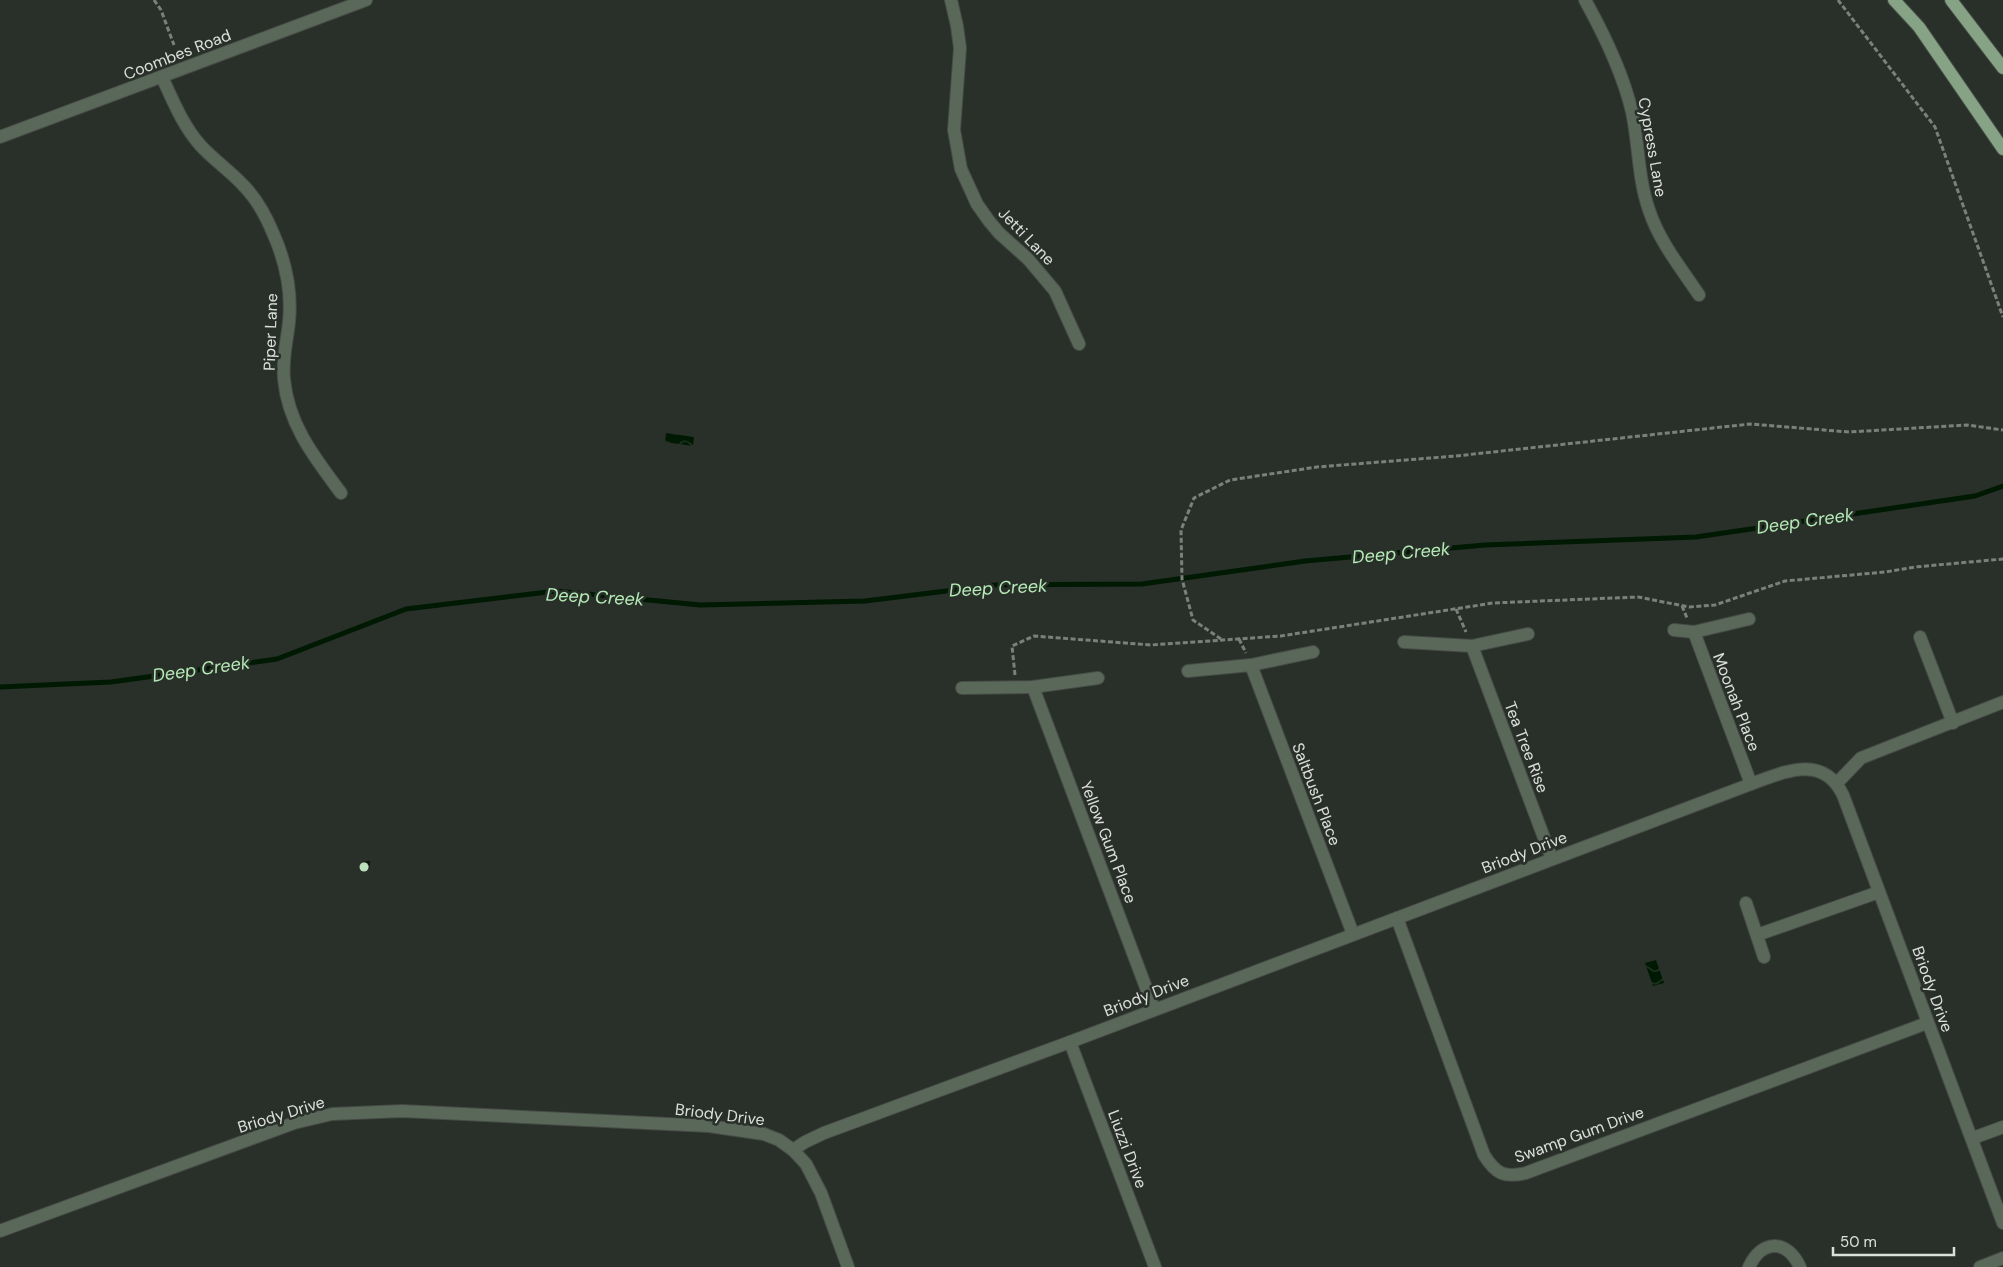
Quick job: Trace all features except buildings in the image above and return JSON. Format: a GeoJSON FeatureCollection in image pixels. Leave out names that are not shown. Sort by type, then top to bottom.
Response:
{"type":"FeatureCollection","features":[{"type":"Feature","properties":{"kind":"main road"},"geometry":{"type":"LineString","coordinates":[[1894,0],[1919,27],[2003,149]]}},
{"type":"Feature","properties":{"kind":"main road"},"geometry":{"type":"LineString","coordinates":[[1951,0],[2003,68]]}},
{"type":"Feature","properties":{"kind":"street","name":"Coombes Road"},"geometry":{"type":"LineString","coordinates":[[0,137],[366,0]]}},
{"type":"Feature","properties":{"kind":"street","name":"Jetti Lane"},"geometry":{"type":"LineString","coordinates":[[951,0],[958,26],[960,48],[954,130],[961,169],[978,204],[989,221],[1028,259],[1055,291],[1079,344]]}},
{"type":"Feature","properties":{"kind":"street","name":"Cypress Lane"},"geometry":{"type":"LineString","coordinates":[[1585,0],[1600,27],[1626,88],[1632,114],[1642,186],[1655,226],[1699,295]]}},
{"type":"Feature","properties":{"kind":"street","name":"Piper Lane"},"geometry":{"type":"LineString","coordinates":[[162,76],[178,112],[189,131],[201,146],[243,185],[264,214],[274,233],[286,272],[288,290],[289,315],[284,370],[291,413],[305,443],[341,493]]}},
{"type":"Feature","properties":{"kind":"street"},"geometry":{"type":"LineString","coordinates":[[1674,630],[1694,632],[1749,619]]}},
{"type":"Feature","properties":{"kind":"street","name":"Moonah Place"},"geometry":{"type":"LineString","coordinates":[[1694,632],[1750,784]]}},
{"type":"Feature","properties":{"kind":"street"},"geometry":{"type":"LineString","coordinates":[[1404,642],[1472,646],[1528,634]]}},
{"type":"Feature","properties":{"kind":"street"},"geometry":{"type":"LineString","coordinates":[[1920,637],[1953,723]]}},
{"type":"Feature","properties":{"kind":"street","name":"Tea Tree Rise"},"geometry":{"type":"LineString","coordinates":[[1472,646],[1552,859]]}},
{"type":"Feature","properties":{"kind":"street"},"geometry":{"type":"LineString","coordinates":[[1188,671],[1251,665],[1313,652]]}},
{"type":"Feature","properties":{"kind":"street","name":"Saltbush Place"},"geometry":{"type":"LineString","coordinates":[[1251,665],[1353,934]]}},
{"type":"Feature","properties":{"kind":"street"},"geometry":{"type":"LineString","coordinates":[[962,688],[1033,687],[1098,678]]}},
{"type":"Feature","properties":{"kind":"street","name":"Yellow Gum Place"},"geometry":{"type":"LineString","coordinates":[[1033,687],[1154,1009]]}},
{"type":"Feature","properties":{"kind":"street"},"geometry":{"type":"LineString","coordinates":[[1837,783],[1861,758],[2003,702]]}},
{"type":"Feature","properties":{"kind":"street","name":"Briody Drive"},"geometry":{"type":"LineString","coordinates":[[0,1231],[294,1123],[332,1114],[402,1111],[709,1126],[764,1134],[779,1140],[793,1150],[824,1133],[1796,768],[1809,769],[1824,774],[1837,783],[1927,1023],[1973,1138],[2003,1223]]}},
{"type":"Feature","properties":{"kind":"street"},"geometry":{"type":"LineString","coordinates":[[1757,935],[1879,892]]}},
{"type":"Feature","properties":{"kind":"street"},"geometry":{"type":"LineString","coordinates":[[1746,903],[1764,956]]}},
{"type":"Feature","properties":{"kind":"street","name":"Swamp Gum Drive"},"geometry":{"type":"LineString","coordinates":[[1398,918],[1484,1155],[1490,1166],[1497,1172],[1505,1175],[1516,1175],[1526,1172],[1927,1023]]}},
{"type":"Feature","properties":{"kind":"street","name":"Liuzzi Drive"},"geometry":{"type":"LineString","coordinates":[[1070,1042],[1155,1267]]}},
{"type":"Feature","properties":{"kind":"street"},"geometry":{"type":"LineString","coordinates":[[1973,1138],[2003,1127]]}},
{"type":"Feature","properties":{"kind":"street"},"geometry":{"type":"LineString","coordinates":[[793,1150],[806,1164],[815,1179],[848,1267]]}},
{"type":"Feature","properties":{"kind":"street"},"geometry":{"type":"LineString","coordinates":[[1750,1267],[1754,1256],[1764,1248],[1777,1246],[1787,1248],[1795,1256],[1800,1267]]}},
{"type":"Feature","properties":{"kind":"street"},"geometry":{"type":"LineString","coordinates":[[1980,1267],[2003,1258]]}},
{"type":"Feature","properties":{"kind":"path"},"geometry":{"type":"LineString","coordinates":[[154,0],[161,10],[174,45]]}},
{"type":"Feature","properties":{"kind":"path"},"geometry":{"type":"LineString","coordinates":[[1838,0],[1935,128],[2003,317]]}},
{"type":"Feature","properties":{"kind":"path"},"geometry":{"type":"LineString","coordinates":[[1221,640],[1194,620],[1182,579],[1181,530],[1194,498],[1230,480],[1317,468],[1456,456],[1750,424],[1849,432],[1967,426],[2003,430]]}},
{"type":"Feature","properties":{"kind":"path"},"geometry":{"type":"LineString","coordinates":[[1017,687],[1012,646],[1034,636],[1151,645],[1290,634],[1493,603],[1638,598],[1689,607],[1715,605],[1785,581],[2003,559]]}},
{"type":"Feature","properties":{"kind":"path"},"geometry":{"type":"LineString","coordinates":[[1456,609],[1472,646]]}},
{"type":"Feature","properties":{"kind":"water"},"geometry":{"type":"Polygon","coordinates":[[[666,433],[694,437],[693,446],[665,442],[666,433]]]}},
{"type":"Feature","properties":{"kind":"water"},"geometry":{"type":"Polygon","coordinates":[[[1656,960],[1664,983],[1653,986],[1645,963],[1656,960]]]}},
{"type":"Feature","properties":{"kind":"waterway","name":"Deep Creek"},"geometry":{"type":"LineString","coordinates":[[0,687],[111,682],[277,659],[406,609],[556,591],[700,605],[865,601],[995,585],[1142,584],[1305,561],[1485,545],[1696,537],[1975,496],[2003,486]]}}]}
